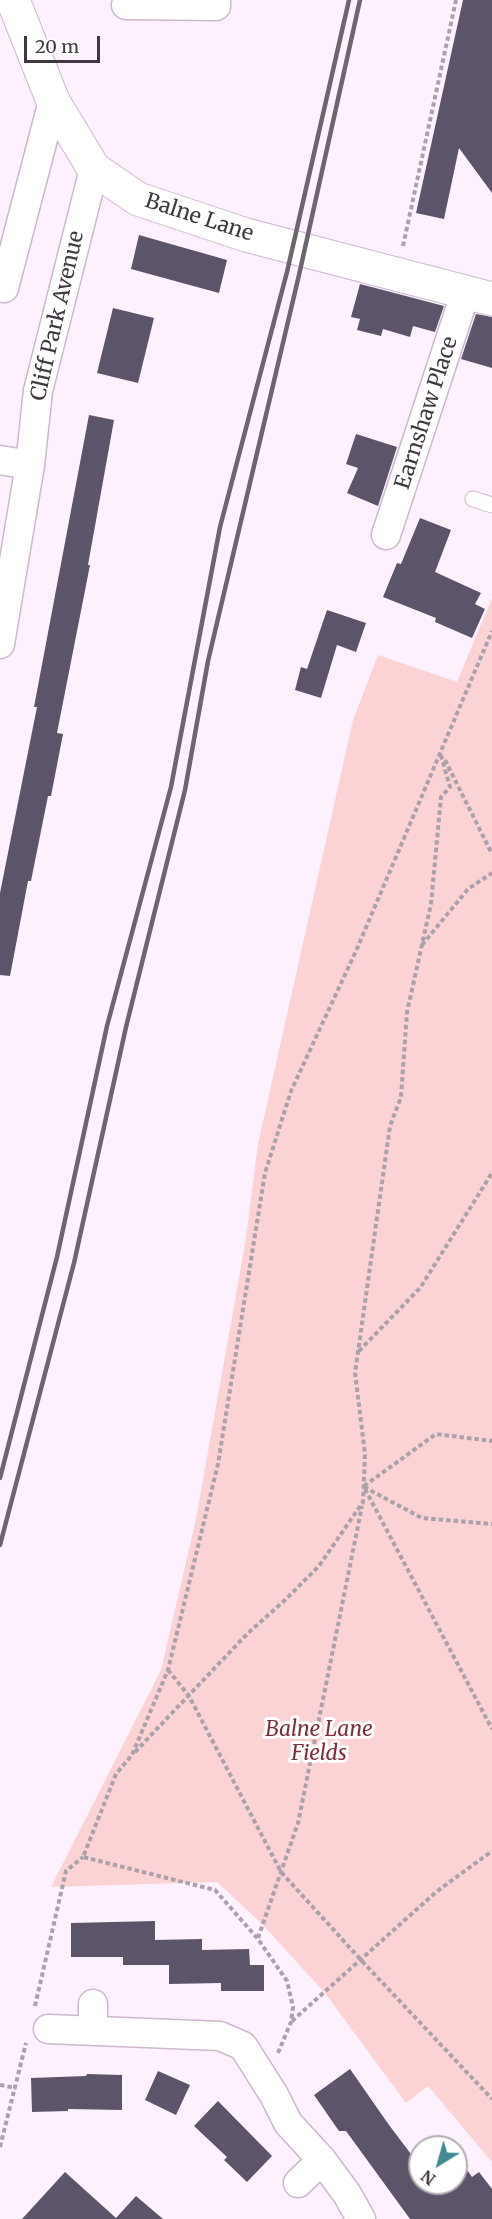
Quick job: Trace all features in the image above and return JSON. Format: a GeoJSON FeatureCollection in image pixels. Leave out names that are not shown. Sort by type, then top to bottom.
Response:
{"type":"FeatureCollection","features":[{"type":"Feature","properties":{"kind":"street","name":"Balne Lane"},"geometry":{"type":"LineString","coordinates":[[13,0],[53,101],[94,169],[138,199],[246,235],[479,295]]}},
{"type":"Feature","properties":{"kind":"street"},"geometry":{"type":"LineString","coordinates":[[126,5],[216,6],[216,0]]}},
{"type":"Feature","properties":{"kind":"street"},"geometry":{"type":"LineString","coordinates":[[0,286],[4,288],[53,101]]}},
{"type":"Feature","properties":{"kind":"street","name":"Cliff Park Avenue"},"geometry":{"type":"LineString","coordinates":[[0,644],[30,465],[38,391],[94,169]]}},
{"type":"Feature","properties":{"kind":"street","name":"Earnshaw Place"},"geometry":{"type":"LineString","coordinates":[[386,535],[479,295]]}},
{"type":"Feature","properties":{"kind":"street"},"geometry":{"type":"LineString","coordinates":[[0,460],[30,465]]}},
{"type":"Feature","properties":{"kind":"street"},"geometry":{"type":"LineString","coordinates":[[37,2024],[93,2018],[220,2036],[243,2046],[274,2095],[288,2123],[322,2160],[347,2194],[361,2219]]}},
{"type":"Feature","properties":{"kind":"street"},"geometry":{"type":"LineString","coordinates":[[298,2183],[322,2160]]}},
{"type":"Feature","properties":{"kind":"lane"},"geometry":{"type":"LineString","coordinates":[[473,499],[492,505]]}},
{"type":"Feature","properties":{"kind":"path"},"geometry":{"type":"LineString","coordinates":[[397,273],[456,0]]}},
{"type":"Feature","properties":{"kind":"path"},"geometry":{"type":"LineString","coordinates":[[132,1755],[168,1670],[218,1464],[265,1173],[291,1091],[356,951],[492,631]]}},
{"type":"Feature","properties":{"kind":"path"},"geometry":{"type":"LineString","coordinates":[[440,752],[492,854]]}},
{"type":"Feature","properties":{"kind":"path"},"geometry":{"type":"LineString","coordinates":[[258,1939],[298,1823],[363,1502],[365,1454],[355,1373],[390,1126],[401,1097],[407,1012],[431,904],[441,797],[450,787],[440,752]]}},
{"type":"Feature","properties":{"kind":"path"},"geometry":{"type":"LineString","coordinates":[[422,945],[468,889],[492,873]]}},
{"type":"Feature","properties":{"kind":"path"},"geometry":{"type":"LineString","coordinates":[[359,1350],[420,1288],[492,1173]]}},
{"type":"Feature","properties":{"kind":"path"},"geometry":{"type":"LineString","coordinates":[[364,1487],[436,1434],[492,1441]]}},
{"type":"Feature","properties":{"kind":"path"},"geometry":{"type":"LineString","coordinates":[[364,1487],[422,1518],[492,1524]]}},
{"type":"Feature","properties":{"kind":"path"},"geometry":{"type":"LineString","coordinates":[[364,1487],[492,1729]]}},
{"type":"Feature","properties":{"kind":"path"},"geometry":{"type":"LineString","coordinates":[[0,2146],[37,2024],[66,1871],[83,1857],[116,1774],[248,1633],[319,1566],[363,1502]]}},
{"type":"Feature","properties":{"kind":"path"},"geometry":{"type":"LineString","coordinates":[[168,1670],[189,1696],[281,1872],[492,2099]]}},
{"type":"Feature","properties":{"kind":"path"},"geometry":{"type":"LineString","coordinates":[[291,2022],[436,1892],[492,1851]]}},
{"type":"Feature","properties":{"kind":"path"},"geometry":{"type":"LineString","coordinates":[[83,1857],[215,1890],[258,1939],[287,1981],[293,2007],[291,2022],[275,2064],[274,2095]]}},
{"type":"Feature","properties":{"kind":"path"},"geometry":{"type":"LineString","coordinates":[[0,2085],[16,2088]]}},
{"type":"Feature","properties":{"kind":"green space","name":"Balne Lane Fields"},"geometry":{"type":"Polygon","coordinates":[[[492,598],[492,2162],[428,2086],[406,2103],[325,1993],[261,1923],[217,1882],[51,1887],[161,1670],[196,1519],[245,1244],[258,1144],[353,720],[378,655],[457,682],[492,598]]]}},
{"type":"Feature","properties":{"kind":"building"},"geometry":{"type":"Polygon","coordinates":[[[463,0],[492,0],[492,193],[459,148],[444,219],[416,213],[463,0]]]}},
{"type":"Feature","properties":{"kind":"building"},"geometry":{"type":"Polygon","coordinates":[[[139,235],[227,260],[219,293],[131,269],[139,235]]]}},
{"type":"Feature","properties":{"kind":"building"},"geometry":{"type":"Polygon","coordinates":[[[360,284],[444,306],[435,332],[413,326],[410,337],[383,329],[381,336],[357,330],[360,319],[351,317],[360,284]]]}},
{"type":"Feature","properties":{"kind":"building"},"geometry":{"type":"Polygon","coordinates":[[[113,308],[154,318],[138,383],[97,373],[113,308]]]}},
{"type":"Feature","properties":{"kind":"building"},"geometry":{"type":"Polygon","coordinates":[[[476,314],[492,317],[492,368],[461,359],[476,314]]]}},
{"type":"Feature","properties":{"kind":"building"},"geometry":{"type":"Polygon","coordinates":[[[89,415],[114,420],[88,565],[90,565],[57,733],[63,734],[51,796],[48,796],[31,881],[28,881],[10,976],[0,975],[0,893],[37,707],[34,707],[89,415]]]}},
{"type":"Feature","properties":{"kind":"building"},"geometry":{"type":"Polygon","coordinates":[[[356,434],[397,447],[378,506],[347,493],[358,468],[346,464],[356,434]]]}},
{"type":"Feature","properties":{"kind":"building"},"geometry":{"type":"Polygon","coordinates":[[[420,518],[451,530],[435,572],[481,593],[475,604],[485,609],[472,638],[435,622],[436,618],[383,597],[397,563],[401,564],[420,518]]]}},
{"type":"Feature","properties":{"kind":"building"},"geometry":{"type":"Polygon","coordinates":[[[327,610],[366,623],[356,652],[337,645],[321,698],[295,690],[301,667],[307,669],[327,610]]]}},
{"type":"Feature","properties":{"kind":"building"},"geometry":{"type":"Polygon","coordinates":[[[155,1921],[155,1940],[202,1939],[202,1950],[249,1949],[250,1965],[264,1965],[264,1991],[221,1991],[221,1983],[169,1984],[169,1965],[123,1965],[123,1957],[71,1957],[71,1923],[155,1921]]]}},
{"type":"Feature","properties":{"kind":"building"},"geometry":{"type":"Polygon","coordinates":[[[350,2069],[408,2150],[408,2195],[468,2195],[468,2171],[472,2177],[479,2172],[492,2189],[492,2219],[410,2219],[346,2131],[339,2131],[314,2095],[350,2069]]]}},
{"type":"Feature","properties":{"kind":"building"},"geometry":{"type":"Polygon","coordinates":[[[158,2071],[190,2085],[176,2115],[145,2100],[158,2071]]]}},
{"type":"Feature","properties":{"kind":"building"},"geometry":{"type":"Polygon","coordinates":[[[87,2074],[122,2075],[122,2110],[68,2109],[68,2111],[32,2112],[31,2078],[86,2076],[87,2074]]]}},
{"type":"Feature","properties":{"kind":"building"},"geometry":{"type":"Polygon","coordinates":[[[218,2101],[272,2156],[247,2182],[224,2160],[227,2157],[194,2126],[218,2101]]]}},
{"type":"Feature","properties":{"kind":"building"},"geometry":{"type":"Polygon","coordinates":[[[65,2172],[116,2218],[136,2196],[163,2219],[22,2219],[65,2172]]]}},
{"type":"Feature","properties":{"kind":"railway"},"geometry":{"type":"LineString","coordinates":[[0,1478],[57,1257],[107,1026],[171,787],[220,527],[287,272],[349,0]]}},
{"type":"Feature","properties":{"kind":"railway"},"geometry":{"type":"LineString","coordinates":[[0,1545],[74,1263],[126,1027],[185,790],[208,661],[299,275],[360,0]]}}]}
